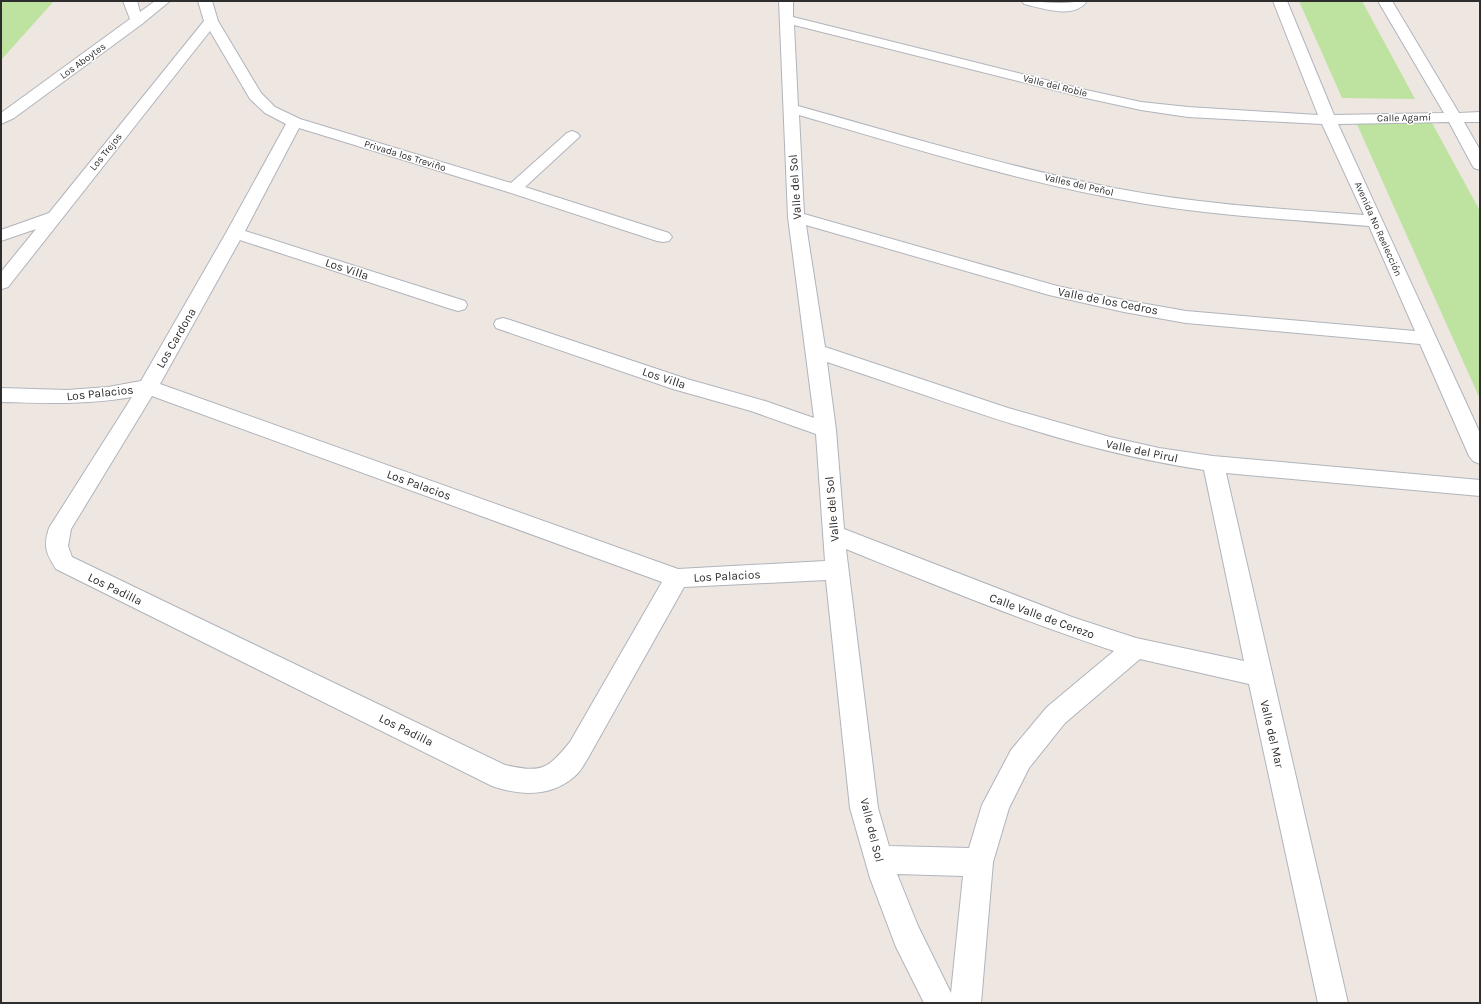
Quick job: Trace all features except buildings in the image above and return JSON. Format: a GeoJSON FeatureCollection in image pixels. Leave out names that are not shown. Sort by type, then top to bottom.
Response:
{"type":"FeatureCollection","features":[{"type":"Feature","properties":{"kind":"street"},"geometry":{"type":"LineString","coordinates":[[130,1],[137,21]]}},
{"type":"Feature","properties":{"kind":"street","name":"Los Aboytes"},"geometry":{"type":"LineString","coordinates":[[1,119],[9,115],[164,1]]}},
{"type":"Feature","properties":{"kind":"street","name":"Privada los Treviño"},"geometry":{"type":"LineString","coordinates":[[204,1],[212,21],[255,96],[270,110],[295,122],[514,189],[663,237]]}},
{"type":"Feature","properties":{"kind":"street"},"geometry":{"type":"LineString","coordinates":[[1029,1],[1060,7],[1073,5],[1080,1]]}},
{"type":"Feature","properties":{"kind":"street","name":"Avenida No Reelección"},"geometry":{"type":"LineString","coordinates":[[1280,1],[1328,120],[1428,338],[1480,456]]}},
{"type":"Feature","properties":{"kind":"street"},"geometry":{"type":"LineString","coordinates":[[1385,1],[1454,117],[1480,164]]}},
{"type":"Feature","properties":{"kind":"street","name":"Valle del Roble"},"geometry":{"type":"LineString","coordinates":[[786,10],[1086,94],[1141,106],[1188,112],[1328,120]]}},
{"type":"Feature","properties":{"kind":"street","name":"Valle del Sol"},"geometry":{"type":"LineString","coordinates":[[786,10],[796,217],[816,350],[826,430],[833,534],[864,808],[884,878],[906,936],[940,1003]]}},
{"type":"Feature","properties":{"kind":"street","name":"Los Trejos"},"geometry":{"type":"LineString","coordinates":[[2,284],[212,21]]}},
{"type":"Feature","properties":{"kind":"street","name":"Valles del Peñol"},"geometry":{"type":"LineString","coordinates":[[790,108],[1055,180],[1115,193],[1212,208],[1375,221]]}},
{"type":"Feature","properties":{"kind":"street","name":"Calle Agamí"},"geometry":{"type":"LineString","coordinates":[[1328,120],[1480,117]]}},
{"type":"Feature","properties":{"kind":"street","name":"Los Cardona"},"geometry":{"type":"LineString","coordinates":[[56,552],[56,541],[60,528],[148,387],[235,234],[295,122]]}},
{"type":"Feature","properties":{"kind":"street"},"geometry":{"type":"LineString","coordinates":[[514,189],[572,136]]}},
{"type":"Feature","properties":{"kind":"street"},"geometry":{"type":"LineString","coordinates":[[1,236],[54,217]]}},
{"type":"Feature","properties":{"kind":"street","name":"Valle de los Cedros"},"geometry":{"type":"LineString","coordinates":[[796,217],[1055,291],[1124,306],[1186,316],[1428,338]]}},
{"type":"Feature","properties":{"kind":"street","name":"Los Villa"},"geometry":{"type":"LineString","coordinates":[[235,234],[458,305]]}},
{"type":"Feature","properties":{"kind":"street","name":"Los Villa"},"geometry":{"type":"LineString","coordinates":[[503,324],[680,384],[758,406],[826,430]]}},
{"type":"Feature","properties":{"kind":"street","name":"Valle del Pirul"},"geometry":{"type":"LineString","coordinates":[[816,350],[1001,413],[1110,445],[1159,456],[1213,464],[1480,488]]}},
{"type":"Feature","properties":{"kind":"street","name":"Los Palacios"},"geometry":{"type":"LineString","coordinates":[[1,395],[66,397],[108,394],[148,387],[677,578],[838,570]]}},
{"type":"Feature","properties":{"kind":"street","name":"Valle del Mar"},"geometry":{"type":"LineString","coordinates":[[1213,464],[1333,1003]]}},
{"type":"Feature","properties":{"kind":"street","name":"Calle Valle de Cerezo"},"geometry":{"type":"LineString","coordinates":[[833,534],[988,596],[1068,626],[1136,648],[1259,675]]}},
{"type":"Feature","properties":{"kind":"street","name":"Los Padilla"},"geometry":{"type":"LineString","coordinates":[[56,552],[64,563],[76,570],[502,777],[528,783],[548,778],[564,769],[579,750],[677,578]]}},
{"type":"Feature","properties":{"kind":"street"},"geometry":{"type":"LineString","coordinates":[[966,1003],[979,862],[996,805],[1020,759],[1056,715],[1136,648]]}},
{"type":"Feature","properties":{"kind":"street"},"geometry":{"type":"LineString","coordinates":[[879,860],[979,862]]}},
{"type":"Feature","properties":{"kind":"green space"},"geometry":{"type":"Polygon","coordinates":[[[1,1],[54,1],[1,60],[1,1]]]}},
{"type":"Feature","properties":{"kind":"green space"},"geometry":{"type":"Polygon","coordinates":[[[1299,1],[1362,1],[1415,99],[1342,98],[1299,1]]]}},
{"type":"Feature","properties":{"kind":"green space"},"geometry":{"type":"Polygon","coordinates":[[[1356,122],[1432,123],[1480,211],[1480,399],[1356,122]]]}}]}
